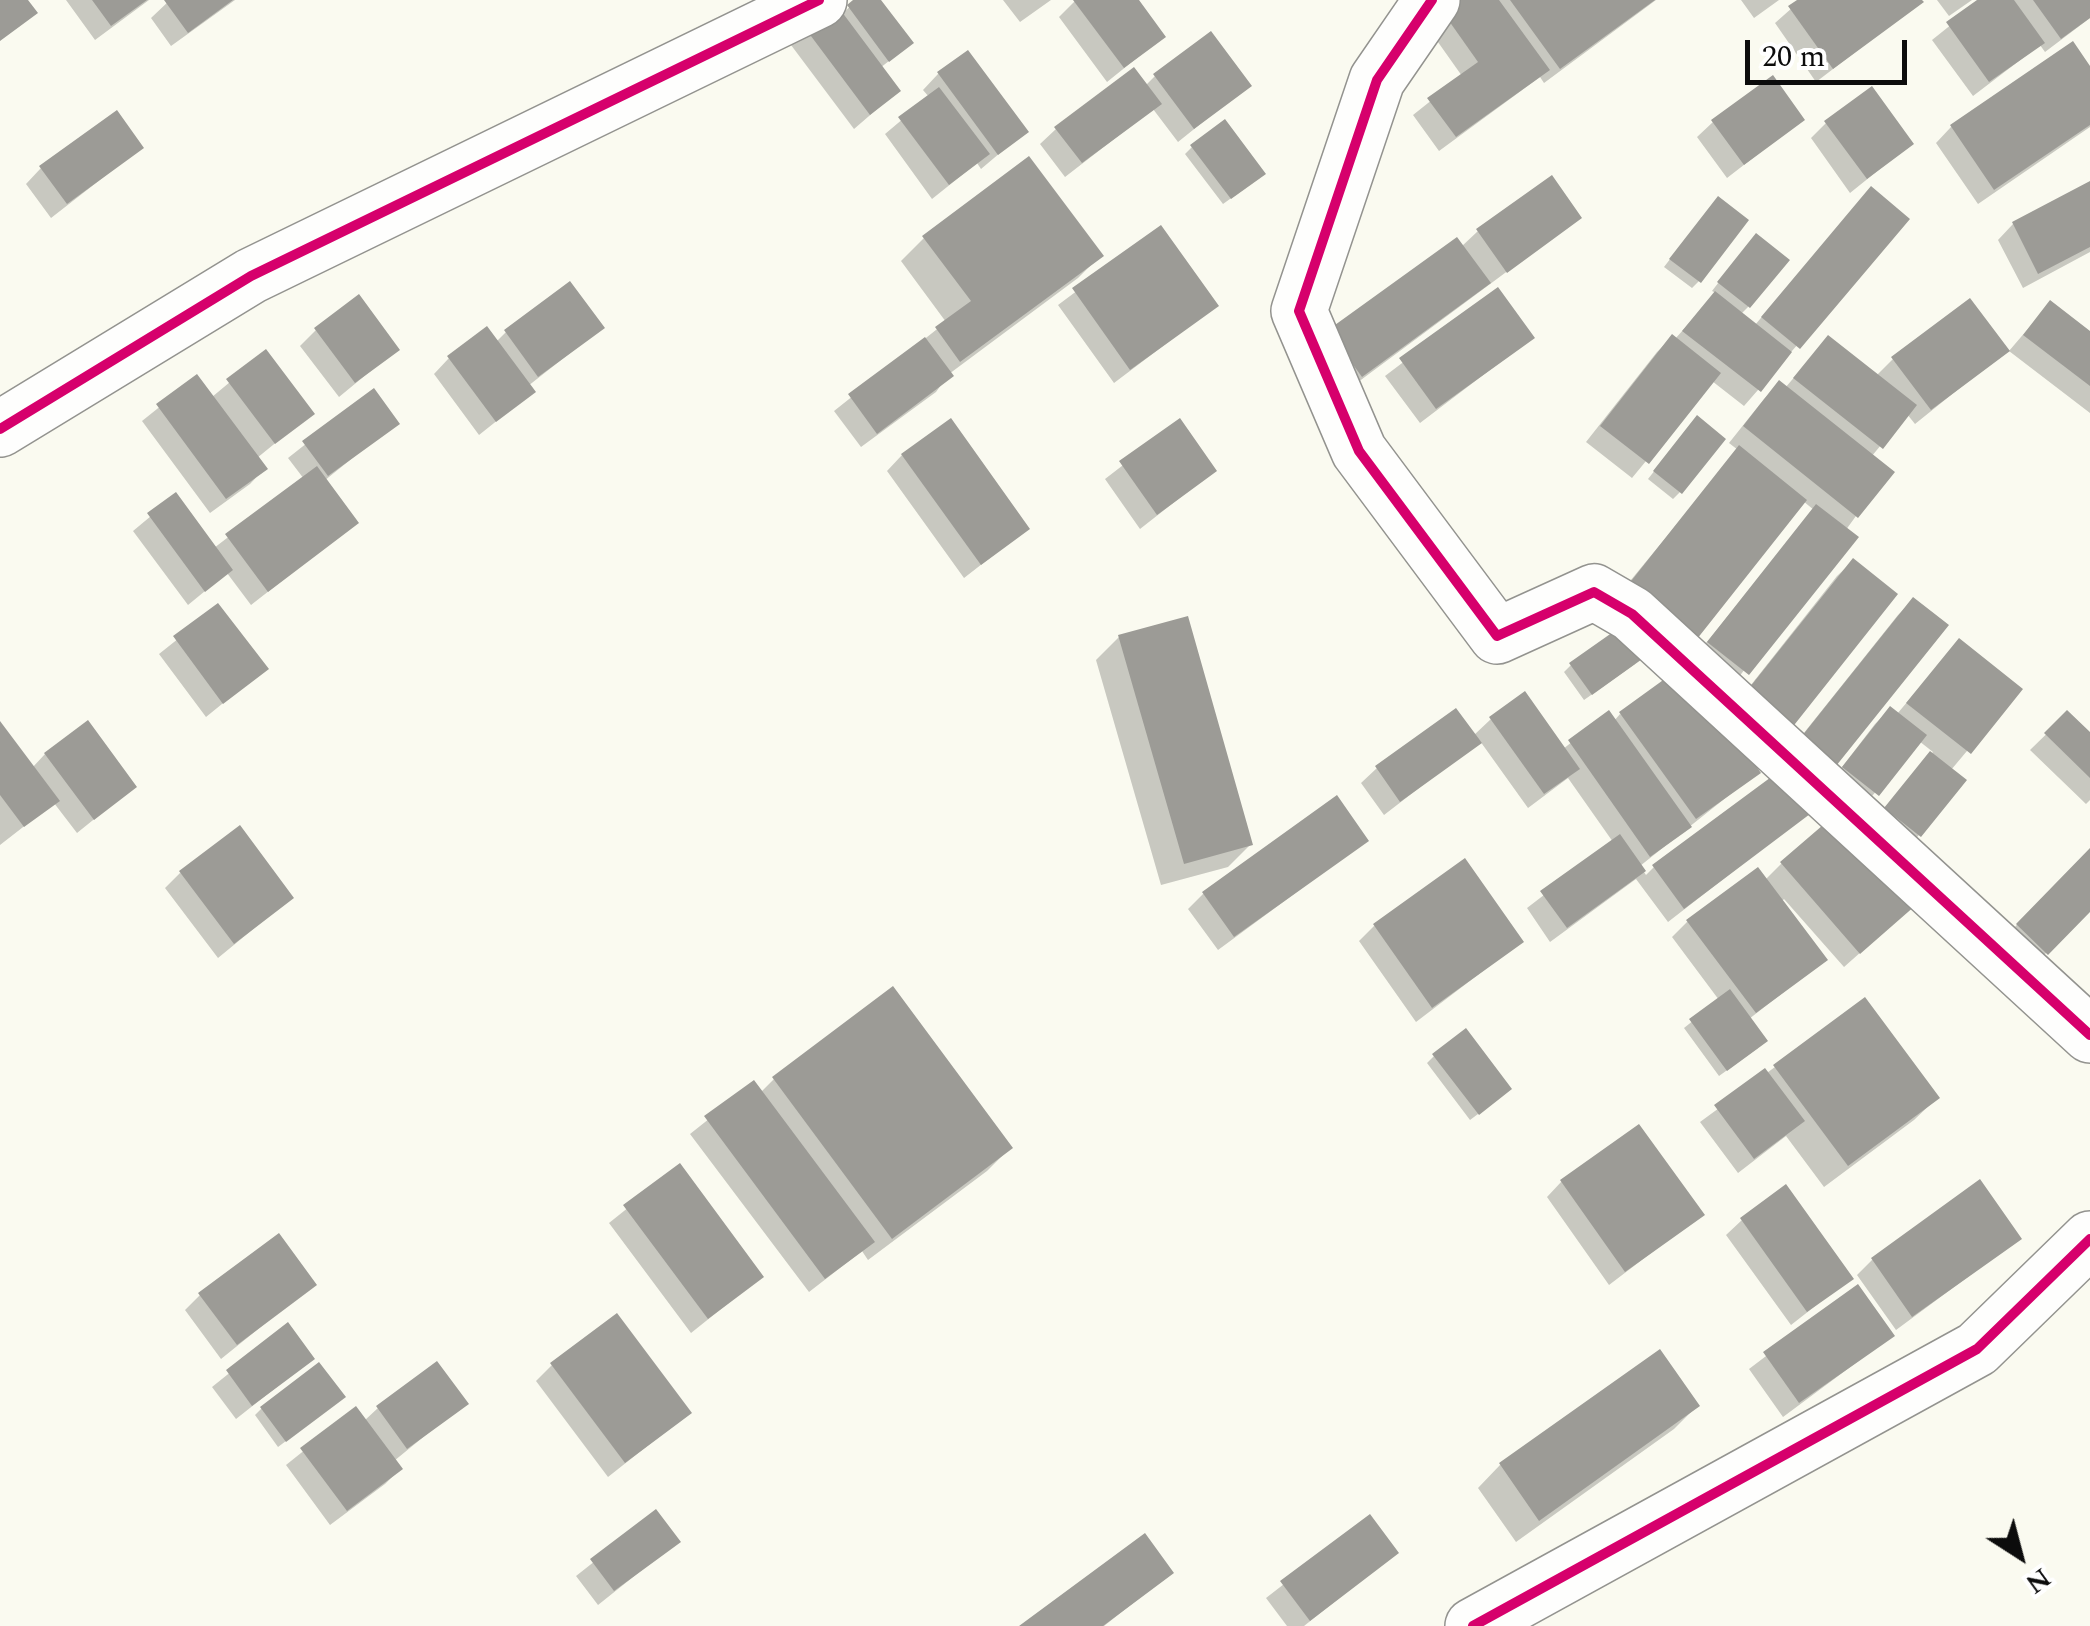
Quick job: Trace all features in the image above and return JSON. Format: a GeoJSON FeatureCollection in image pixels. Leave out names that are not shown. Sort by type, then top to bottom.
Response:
{"type":"FeatureCollection","features":[{"type":"Feature","properties":{"kind":"street"},"geometry":{"type":"LineString","coordinates":[[0,429],[251,276],[819,0]]}},
{"type":"Feature","properties":{"kind":"street"},"geometry":{"type":"LineString","coordinates":[[1432,0],[1377,80],[1299,312],[1359,451],[1497,636],[1594,592],[1632,614],[2090,1035]]}},
{"type":"Feature","properties":{"kind":"street"},"geometry":{"type":"LineString","coordinates":[[1473,1626],[1977,1349],[2090,1239]]}},
{"type":"Feature","properties":{"kind":"building"},"geometry":{"type":"Polygon","coordinates":[[[0,0],[28,0],[38,13],[0,41],[0,0]]]}},
{"type":"Feature","properties":{"kind":"building"},"geometry":{"type":"Polygon","coordinates":[[[92,0],[147,0],[111,26],[92,0]]]}},
{"type":"Feature","properties":{"kind":"building"},"geometry":{"type":"Polygon","coordinates":[[[164,0],[233,0],[188,33],[164,0]]]}},
{"type":"Feature","properties":{"kind":"building"},"geometry":{"type":"Polygon","coordinates":[[[833,0],[901,91],[870,115],[802,24],[833,0]]]}},
{"type":"Feature","properties":{"kind":"building"},"geometry":{"type":"Polygon","coordinates":[[[853,0],[881,0],[914,43],[889,62],[847,5],[853,0]]]}},
{"type":"Feature","properties":{"kind":"building"},"geometry":{"type":"Polygon","coordinates":[[[1073,0],[1139,0],[1166,37],[1124,68],[1073,0]]]}},
{"type":"Feature","properties":{"kind":"building"},"geometry":{"type":"Polygon","coordinates":[[[1457,0],[1499,0],[1550,70],[1456,137],[1427,98],[1478,62],[1442,11],[1457,0]]]}},
{"type":"Feature","properties":{"kind":"building"},"geometry":{"type":"Polygon","coordinates":[[[1510,0],[1655,0],[1560,69],[1510,0]]]}},
{"type":"Feature","properties":{"kind":"building"},"geometry":{"type":"Polygon","coordinates":[[[1797,0],[1924,2],[1833,69],[1788,6],[1797,0]]]}},
{"type":"Feature","properties":{"kind":"building"},"geometry":{"type":"Polygon","coordinates":[[[1977,0],[2014,0],[2045,43],[1989,82],[1946,22],[1977,0]]]}},
{"type":"Feature","properties":{"kind":"building"},"geometry":{"type":"Polygon","coordinates":[[[2033,0],[2090,0],[2090,18],[2061,39],[2033,0]]]}},
{"type":"Feature","properties":{"kind":"building"},"geometry":{"type":"Polygon","coordinates":[[[1211,31],[1252,86],[1194,129],[1153,74],[1211,31]]]}},
{"type":"Feature","properties":{"kind":"building"},"geometry":{"type":"Polygon","coordinates":[[[2073,41],[2090,66],[2090,125],[1994,190],[1950,125],[2073,41]]]}},
{"type":"Feature","properties":{"kind":"building"},"geometry":{"type":"Polygon","coordinates":[[[968,50],[1029,132],[998,155],[937,72],[968,50]]]}},
{"type":"Feature","properties":{"kind":"building"},"geometry":{"type":"Polygon","coordinates":[[[1134,67],[1162,104],[1082,163],[1054,127],[1134,67]]]}},
{"type":"Feature","properties":{"kind":"building"},"geometry":{"type":"Polygon","coordinates":[[[1773,75],[1805,120],[1744,165],[1711,120],[1773,75]]]}},
{"type":"Feature","properties":{"kind":"building"},"geometry":{"type":"Polygon","coordinates":[[[1872,86],[1914,144],[1867,179],[1824,121],[1872,86]]]}},
{"type":"Feature","properties":{"kind":"building"},"geometry":{"type":"Polygon","coordinates":[[[939,87],[990,154],[949,185],[898,117],[939,87]]]}},
{"type":"Feature","properties":{"kind":"building"},"geometry":{"type":"Polygon","coordinates":[[[117,110],[144,148],[67,204],[39,166],[117,110]]]}},
{"type":"Feature","properties":{"kind":"building"},"geometry":{"type":"Polygon","coordinates":[[[1225,119],[1266,174],[1231,199],[1190,145],[1225,119]]]}},
{"type":"Feature","properties":{"kind":"building"},"geometry":{"type":"Polygon","coordinates":[[[1029,156],[1104,256],[960,362],[935,327],[971,301],[922,236],[1029,156]]]}},
{"type":"Feature","properties":{"kind":"building"},"geometry":{"type":"Polygon","coordinates":[[[1552,175],[1582,218],[1507,273],[1476,229],[1552,175]]]}},
{"type":"Feature","properties":{"kind":"building"},"geometry":{"type":"Polygon","coordinates":[[[2090,181],[2090,247],[2038,274],[2012,222],[2090,181]]]}},
{"type":"Feature","properties":{"kind":"building"},"geometry":{"type":"Polygon","coordinates":[[[1871,186],[1910,219],[1800,349],[1761,317],[1871,186]]]}},
{"type":"Feature","properties":{"kind":"building"},"geometry":{"type":"Polygon","coordinates":[[[1718,196],[1749,220],[1701,283],[1669,259],[1718,196]]]}},
{"type":"Feature","properties":{"kind":"building"},"geometry":{"type":"Polygon","coordinates":[[[1161,225],[1219,306],[1130,370],[1072,288],[1161,225]]]}},
{"type":"Feature","properties":{"kind":"building"},"geometry":{"type":"Polygon","coordinates":[[[1756,233],[1790,260],[1750,308],[1717,282],[1756,233]]]}},
{"type":"Feature","properties":{"kind":"building"},"geometry":{"type":"Polygon","coordinates":[[[1457,237],[1491,283],[1362,377],[1328,330],[1457,237]]]}},
{"type":"Feature","properties":{"kind":"building"},"geometry":{"type":"Polygon","coordinates":[[[570,281],[605,328],[538,377],[504,330],[570,281]]]}},
{"type":"Feature","properties":{"kind":"building"},"geometry":{"type":"Polygon","coordinates":[[[1498,287],[1535,338],[1436,409],[1399,358],[1498,287]]]}},
{"type":"Feature","properties":{"kind":"building"},"geometry":{"type":"Polygon","coordinates":[[[1715,291],[1792,352],[1761,392],[1682,331],[1715,291]]]}},
{"type":"Feature","properties":{"kind":"building"},"geometry":{"type":"Polygon","coordinates":[[[359,294],[400,350],[355,383],[314,328],[359,294]]]}},
{"type":"Feature","properties":{"kind":"building"},"geometry":{"type":"Polygon","coordinates":[[[1970,298],[2010,351],[1931,410],[1891,357],[1970,298]]]}},
{"type":"Feature","properties":{"kind":"building"},"geometry":{"type":"Polygon","coordinates":[[[2050,300],[2090,331],[2090,386],[2023,335],[2050,300]]]}},
{"type":"Feature","properties":{"kind":"building"},"geometry":{"type":"Polygon","coordinates":[[[487,326],[536,392],[496,422],[447,356],[487,326]]]}},
{"type":"Feature","properties":{"kind":"building"},"geometry":{"type":"Polygon","coordinates":[[[1672,334],[1721,373],[1649,464],[1600,426],[1672,334]]]}},
{"type":"Feature","properties":{"kind":"building"},"geometry":{"type":"Polygon","coordinates":[[[1828,335],[1917,405],[1883,449],[1793,378],[1828,335]]]}},
{"type":"Feature","properties":{"kind":"building"},"geometry":{"type":"Polygon","coordinates":[[[925,337],[954,376],[877,434],[848,394],[925,337]]]}},
{"type":"Feature","properties":{"kind":"building"},"geometry":{"type":"Polygon","coordinates":[[[266,349],[315,414],[275,444],[226,379],[266,349]]]}},
{"type":"Feature","properties":{"kind":"building"},"geometry":{"type":"Polygon","coordinates":[[[197,374],[268,469],[226,499],[156,404],[197,374]]]}},
{"type":"Feature","properties":{"kind":"building"},"geometry":{"type":"Polygon","coordinates":[[[1779,380],[1895,472],[1858,518],[1743,426],[1779,380]]]}},
{"type":"Feature","properties":{"kind":"building"},"geometry":{"type":"Polygon","coordinates":[[[374,388],[400,424],[328,476],[302,441],[374,388]]]}},
{"type":"Feature","properties":{"kind":"building"},"geometry":{"type":"Polygon","coordinates":[[[1697,415],[1726,439],[1682,494],[1653,471],[1697,415]]]}},
{"type":"Feature","properties":{"kind":"building"},"geometry":{"type":"Polygon","coordinates":[[[951,418],[1030,529],[981,565],[901,454],[951,418]]]}},
{"type":"Feature","properties":{"kind":"building"},"geometry":{"type":"Polygon","coordinates":[[[1180,418],[1217,471],[1157,515],[1119,461],[1180,418]]]}},
{"type":"Feature","properties":{"kind":"building"},"geometry":{"type":"Polygon","coordinates":[[[1739,445],[1807,500],[1697,639],[1628,585],[1739,445]]]}},
{"type":"Feature","properties":{"kind":"building"},"geometry":{"type":"Polygon","coordinates":[[[317,466],[359,523],[268,592],[225,534],[317,466]]]}},
{"type":"Feature","properties":{"kind":"building"},"geometry":{"type":"Polygon","coordinates":[[[176,492],[233,570],[205,592],[147,513],[176,492]]]}},
{"type":"Feature","properties":{"kind":"building"},"geometry":{"type":"Polygon","coordinates":[[[1816,504],[1859,537],[1749,675],[1707,642],[1816,504]]]}},
{"type":"Feature","properties":{"kind":"building"},"geometry":{"type":"Polygon","coordinates":[[[1853,558],[1898,594],[1791,729],[1745,693],[1853,558]]]}},
{"type":"Feature","properties":{"kind":"building"},"geometry":{"type":"Polygon","coordinates":[[[1913,597],[1949,625],[1836,766],[1801,737],[1913,597]]]}},
{"type":"Feature","properties":{"kind":"building"},"geometry":{"type":"Polygon","coordinates":[[[218,603],[269,669],[223,704],[173,636],[218,603]]]}},
{"type":"Feature","properties":{"kind":"building"},"geometry":{"type":"Polygon","coordinates":[[[1188,616],[1253,845],[1184,864],[1118,635],[1188,616]]]}},
{"type":"Feature","properties":{"kind":"building"},"geometry":{"type":"Polygon","coordinates":[[[1623,625],[1645,657],[1592,695],[1569,663],[1623,625]]]}},
{"type":"Feature","properties":{"kind":"building"},"geometry":{"type":"Polygon","coordinates":[[[1959,638],[2023,689],[1971,754],[1906,703],[1959,638]]]}},
{"type":"Feature","properties":{"kind":"building"},"geometry":{"type":"Polygon","coordinates":[[[1684,665],[1761,773],[1696,819],[1619,712],[1684,665]]]}},
{"type":"Feature","properties":{"kind":"building"},"geometry":{"type":"Polygon","coordinates":[[[1525,691],[1580,769],[1544,794],[1489,717],[1525,691]]]}},
{"type":"Feature","properties":{"kind":"building"},"geometry":{"type":"Polygon","coordinates":[[[1890,706],[1927,735],[1879,796],[1842,767],[1890,706]]]}},
{"type":"Feature","properties":{"kind":"building"},"geometry":{"type":"Polygon","coordinates":[[[1456,708],[1482,743],[1400,802],[1375,766],[1456,708]]]}},
{"type":"Feature","properties":{"kind":"building"},"geometry":{"type":"Polygon","coordinates":[[[1609,710],[1692,827],[1650,857],[1568,740],[1609,710]]]}},
{"type":"Feature","properties":{"kind":"building"},"geometry":{"type":"Polygon","coordinates":[[[2067,710],[2090,732],[2090,778],[2044,733],[2067,710]]]}},
{"type":"Feature","properties":{"kind":"building"},"geometry":{"type":"Polygon","coordinates":[[[88,720],[137,787],[94,820],[44,753],[88,720]]]}},
{"type":"Feature","properties":{"kind":"building"},"geometry":{"type":"Polygon","coordinates":[[[0,721],[60,801],[24,827],[0,795],[0,721]]]}},
{"type":"Feature","properties":{"kind":"building"},"geometry":{"type":"Polygon","coordinates":[[[1930,751],[1967,780],[1921,837],[1884,808],[1930,751]]]}},
{"type":"Feature","properties":{"kind":"building"},"geometry":{"type":"Polygon","coordinates":[[[1782,769],[1814,811],[1684,909],[1652,865],[1782,769]]]}},
{"type":"Feature","properties":{"kind":"building"},"geometry":{"type":"Polygon","coordinates":[[[1337,795],[1369,841],[1234,937],[1202,892],[1337,795]]]}},
{"type":"Feature","properties":{"kind":"building"},"geometry":{"type":"Polygon","coordinates":[[[1837,813],[1916,905],[1860,954],[1780,862],[1837,813]]]}},
{"type":"Feature","properties":{"kind":"building"},"geometry":{"type":"Polygon","coordinates":[[[240,825],[294,898],[234,944],[179,871],[240,825]]]}},
{"type":"Feature","properties":{"kind":"building"},"geometry":{"type":"Polygon","coordinates":[[[1620,834],[1646,871],[1567,928],[1540,891],[1620,834]]]}},
{"type":"Feature","properties":{"kind":"building"},"geometry":{"type":"Polygon","coordinates":[[[2090,848],[2090,912],[2048,955],[2016,924],[2090,848]]]}},
{"type":"Feature","properties":{"kind":"building"},"geometry":{"type":"Polygon","coordinates":[[[1465,858],[1524,942],[1432,1008],[1373,924],[1465,858]]]}},
{"type":"Feature","properties":{"kind":"building"},"geometry":{"type":"Polygon","coordinates":[[[1758,867],[1828,960],[1756,1013],[1686,920],[1758,867]]]}},
{"type":"Feature","properties":{"kind":"building"},"geometry":{"type":"Polygon","coordinates":[[[893,986],[1013,1148],[892,1239],[772,1077],[893,986]]]}},
{"type":"Feature","properties":{"kind":"building"},"geometry":{"type":"Polygon","coordinates":[[[1730,989],[1768,1041],[1727,1071],[1689,1019],[1730,989]]]}},
{"type":"Feature","properties":{"kind":"building"},"geometry":{"type":"Polygon","coordinates":[[[1865,997],[1940,1098],[1848,1166],[1773,1065],[1865,997]]]}},
{"type":"Feature","properties":{"kind":"building"},"geometry":{"type":"Polygon","coordinates":[[[1466,1028],[1512,1089],[1479,1115],[1432,1054],[1466,1028]]]}},
{"type":"Feature","properties":{"kind":"building"},"geometry":{"type":"Polygon","coordinates":[[[1765,1068],[1805,1121],[1754,1159],[1714,1105],[1765,1068]]]}},
{"type":"Feature","properties":{"kind":"building"},"geometry":{"type":"Polygon","coordinates":[[[754,1080],[875,1242],[825,1279],[704,1116],[754,1080]]]}},
{"type":"Feature","properties":{"kind":"building"},"geometry":{"type":"Polygon","coordinates":[[[1639,1124],[1705,1215],[1625,1272],[1560,1180],[1639,1124]]]}},
{"type":"Feature","properties":{"kind":"building"},"geometry":{"type":"Polygon","coordinates":[[[680,1163],[764,1277],[708,1319],[623,1205],[680,1163]]]}},
{"type":"Feature","properties":{"kind":"building"},"geometry":{"type":"Polygon","coordinates":[[[1980,1179],[2022,1239],[1912,1317],[1871,1258],[1980,1179]]]}},
{"type":"Feature","properties":{"kind":"building"},"geometry":{"type":"Polygon","coordinates":[[[1786,1184],[1854,1279],[1807,1312],[1740,1218],[1786,1184]]]}},
{"type":"Feature","properties":{"kind":"building"},"geometry":{"type":"Polygon","coordinates":[[[279,1233],[317,1285],[237,1345],[198,1293],[279,1233]]]}},
{"type":"Feature","properties":{"kind":"building"},"geometry":{"type":"Polygon","coordinates":[[[1858,1284],[1895,1336],[1799,1403],[1763,1352],[1858,1284]]]}},
{"type":"Feature","properties":{"kind":"building"},"geometry":{"type":"Polygon","coordinates":[[[617,1313],[692,1413],[625,1463],[550,1363],[617,1313]]]}},
{"type":"Feature","properties":{"kind":"building"},"geometry":{"type":"Polygon","coordinates":[[[288,1322],[315,1359],[252,1406],[226,1370],[288,1322]]]}},
{"type":"Feature","properties":{"kind":"building"},"geometry":{"type":"Polygon","coordinates":[[[1660,1349],[1700,1406],[1539,1521],[1499,1463],[1660,1349]]]}},
{"type":"Feature","properties":{"kind":"building"},"geometry":{"type":"Polygon","coordinates":[[[437,1361],[469,1404],[407,1449],[376,1406],[437,1361]]]}},
{"type":"Feature","properties":{"kind":"building"},"geometry":{"type":"Polygon","coordinates":[[[319,1362],[346,1397],[286,1442],[260,1407],[319,1362]]]}},
{"type":"Feature","properties":{"kind":"building"},"geometry":{"type":"Polygon","coordinates":[[[356,1406],[403,1469],[347,1511],[300,1448],[356,1406]]]}},
{"type":"Feature","properties":{"kind":"building"},"geometry":{"type":"Polygon","coordinates":[[[656,1509],[681,1542],[614,1591],[590,1559],[656,1509]]]}},
{"type":"Feature","properties":{"kind":"building"},"geometry":{"type":"Polygon","coordinates":[[[1370,1514],[1399,1553],[1310,1621],[1280,1581],[1370,1514]]]}},
{"type":"Feature","properties":{"kind":"building"},"geometry":{"type":"Polygon","coordinates":[[[1145,1533],[1174,1573],[1103,1626],[1019,1626],[1145,1533]]]}},
{"type":"Feature","properties":{"kind":"cycle path"},"geometry":{"type":"LineString","coordinates":[[0,429],[251,276],[819,0]]}},
{"type":"Feature","properties":{"kind":"cycle path"},"geometry":{"type":"LineString","coordinates":[[1432,0],[1377,80],[1299,311],[1359,451],[1497,636],[1594,592],[1632,614],[2090,1035]]}},
{"type":"Feature","properties":{"kind":"cycle path"},"geometry":{"type":"LineString","coordinates":[[1473,1626],[1977,1349],[2090,1239]]}}]}
